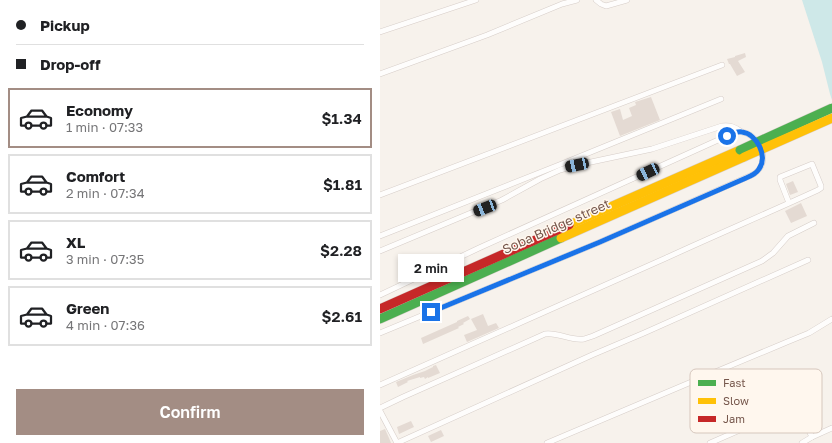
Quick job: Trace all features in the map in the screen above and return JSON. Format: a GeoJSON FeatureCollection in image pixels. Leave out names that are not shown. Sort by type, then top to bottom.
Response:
{"type":"FeatureCollection","features":[{"type":"Feature","properties":{"kind":"highway"},"geometry":{"type":"LineString","coordinates":[[742,154],[832,108]]}},
{"type":"Feature","properties":{"kind":"highway"},"geometry":{"type":"LineString","coordinates":[[380,309],[742,154],[832,118]]}},
{"type":"Feature","properties":{"kind":"highway","name":"Soba Bridge street"},"geometry":{"type":"LineString","coordinates":[[380,319],[632,206],[742,154]]}},
{"type":"Feature","properties":{"kind":"street"},"geometry":{"type":"LineString","coordinates":[[380,32],[476,0]]}},
{"type":"Feature","properties":{"kind":"street"},"geometry":{"type":"LineString","coordinates":[[380,74],[487,35],[562,4],[577,0]]}},
{"type":"Feature","properties":{"kind":"street"},"geometry":{"type":"LineString","coordinates":[[596,0],[606,6],[628,0]]}},
{"type":"Feature","properties":{"kind":"street"},"geometry":{"type":"LineString","coordinates":[[380,195],[722,65]]}},
{"type":"Feature","properties":{"kind":"street"},"geometry":{"type":"LineString","coordinates":[[380,236],[721,99]]}},
{"type":"Feature","properties":{"kind":"street"},"geometry":{"type":"LineString","coordinates":[[380,251],[496,203],[560,170],[652,149],[722,126],[736,127],[750,136],[759,145],[763,155],[762,165],[757,172],[752,175],[600,242],[380,333]]}},
{"type":"Feature","properties":{"kind":"street"},"geometry":{"type":"LineString","coordinates":[[380,295],[479,248],[727,136],[737,132],[742,132]]}},
{"type":"Feature","properties":{"kind":"street"},"geometry":{"type":"LineString","coordinates":[[380,385],[789,204],[818,190],[821,188],[820,183],[812,164],[780,177],[789,204]]}},
{"type":"Feature","properties":{"kind":"street"},"geometry":{"type":"LineString","coordinates":[[808,260],[397,443],[380,410],[403,397],[545,334],[579,339],[593,336],[762,260],[773,253],[788,236],[814,223]]}},
{"type":"Feature","properties":{"kind":"street"},"geometry":{"type":"LineString","coordinates":[[722,369],[809,333],[832,319]]}},
{"type":"Feature","properties":{"kind":"street"},"geometry":{"type":"LineString","coordinates":[[548,443],[690,383]]}},
{"type":"Feature","properties":{"kind":"street"},"geometry":{"type":"LineString","coordinates":[[822,432],[832,428]]}},
{"type":"Feature","properties":{"kind":"street"},"geometry":{"type":"LineString","coordinates":[[710,443],[733,433]]}},
{"type":"Feature","properties":{"kind":"street"},"geometry":{"type":"LineString","coordinates":[[810,433],[812,437]]}},
{"type":"Feature","properties":{"kind":"street"},"geometry":{"type":"LineString","coordinates":[[802,443],[821,433]]}},
{"type":"Feature","properties":{"kind":"water"},"geometry":{"type":"Polygon","coordinates":[[[802,0],[832,0],[832,100],[822,62],[802,0]]]}},
{"type":"Feature","properties":{"kind":"building"},"geometry":{"type":"Polygon","coordinates":[[[745,53],[746,57],[738,61],[745,72],[737,76],[727,59],[745,53]]]}},
{"type":"Feature","properties":{"kind":"building"},"geometry":{"type":"Polygon","coordinates":[[[651,97],[660,120],[620,136],[611,112],[620,109],[623,120],[632,116],[629,108],[636,105],[635,102],[651,97]]]}},
{"type":"Feature","properties":{"kind":"building"},"geometry":{"type":"Polygon","coordinates":[[[793,181],[798,192],[790,195],[786,184],[793,181]]]}},
{"type":"Feature","properties":{"kind":"building"},"geometry":{"type":"Polygon","coordinates":[[[801,203],[807,216],[791,223],[785,211],[801,203]]]}},
{"type":"Feature","properties":{"kind":"building"},"geometry":{"type":"Polygon","coordinates":[[[483,314],[488,326],[496,323],[499,328],[467,342],[464,335],[477,330],[471,319],[483,314]]]}},
{"type":"Feature","properties":{"kind":"building"},"geometry":{"type":"Polygon","coordinates":[[[468,316],[470,319],[458,327],[459,328],[423,344],[421,338],[468,316]]]}},
{"type":"Feature","properties":{"kind":"building"},"geometry":{"type":"Polygon","coordinates":[[[436,365],[440,373],[425,379],[424,377],[420,377],[407,381],[408,382],[398,387],[396,382],[425,371],[436,365]]]}},
{"type":"Feature","properties":{"kind":"building"},"geometry":{"type":"Polygon","coordinates":[[[411,421],[414,427],[399,434],[397,427],[411,421]]]}},
{"type":"Feature","properties":{"kind":"building"},"geometry":{"type":"Polygon","coordinates":[[[385,429],[391,443],[380,443],[380,431],[385,429]]]}},
{"type":"Feature","properties":{"kind":"building"},"geometry":{"type":"Polygon","coordinates":[[[441,430],[444,436],[431,442],[428,436],[441,430]]]}},
{"type":"Feature","properties":{"kind":"traffic: fast"},"geometry":{"type":"LineString","coordinates":[[740,150],[832,108]]}},
{"type":"Feature","properties":{"kind":"traffic: fast"},"geometry":{"type":"LineString","coordinates":[[380,319],[561,238]]}},
{"type":"Feature","properties":{"kind":"traffic: slow"},"geometry":{"type":"LineString","coordinates":[[744,157],[832,118]]}},
{"type":"Feature","properties":{"kind":"traffic: slow"},"geometry":{"type":"LineString","coordinates":[[569,225],[740,150]]}},
{"type":"Feature","properties":{"kind":"traffic: slow"},"geometry":{"type":"LineString","coordinates":[[561,238],[744,157]]}},
{"type":"Feature","properties":{"kind":"traffic: jam"},"geometry":{"type":"LineString","coordinates":[[380,309],[569,225]]}},
{"type":"Feature","properties":{"kind":"route"},"geometry":{"type":"LineString","coordinates":[[431,312],[600,242],[757,172],[762,165],[763,155],[755,140],[742,132],[737,132],[727,136]]}}]}
